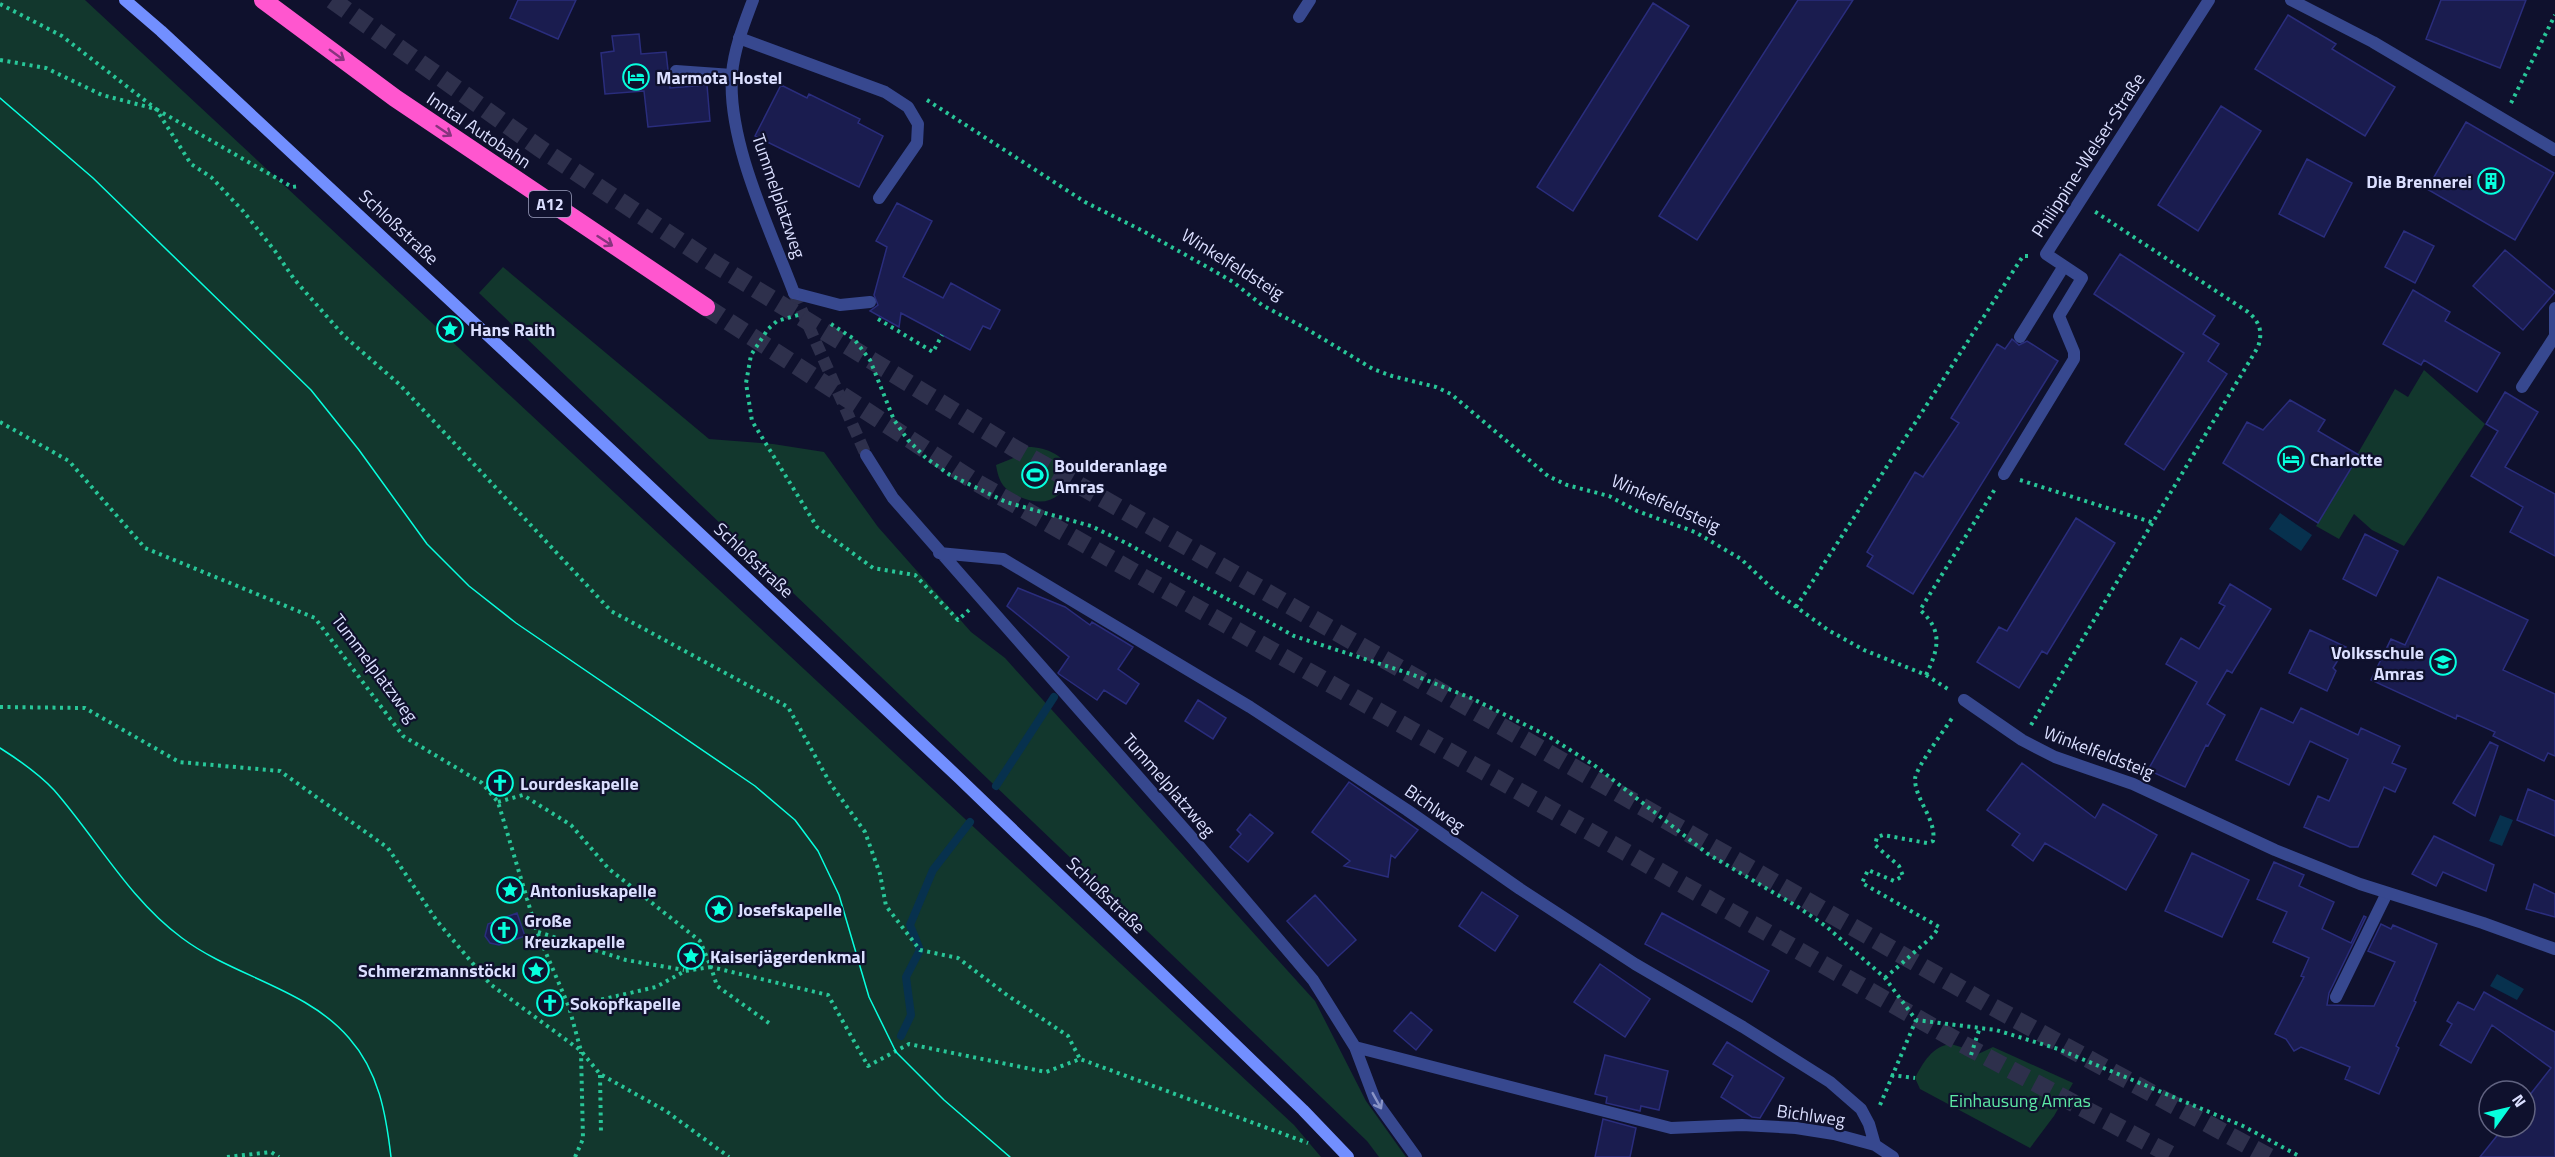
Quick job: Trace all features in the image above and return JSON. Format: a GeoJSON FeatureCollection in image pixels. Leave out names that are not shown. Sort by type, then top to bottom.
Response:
{"type":"FeatureCollection","features":[{"type":"Feature","properties":{"kind":"highway","name":"Inntal Autobahn"},"geometry":{"type":"LineString","coordinates":[[262,0],[395,98],[706,307]]}},
{"type":"Feature","properties":{"kind":"main road","name":"Schloßstraße"},"geometry":{"type":"LineString","coordinates":[[125,0],[324,182],[958,778],[1303,1110],[1348,1157]]}},
{"type":"Feature","properties":{"kind":"street","name":"Tummelplatzweg"},"geometry":{"type":"LineString","coordinates":[[753,0],[739,38],[732,75],[734,117],[746,163],[794,293],[840,305],[870,302]]}},
{"type":"Feature","properties":{"kind":"street"},"geometry":{"type":"LineString","coordinates":[[1299,17],[1310,0]]}},
{"type":"Feature","properties":{"kind":"street","name":"Philippine-Welser-Straße"},"geometry":{"type":"LineString","coordinates":[[2004,474],[2074,359],[2074,352],[2058,316],[2082,278],[2046,254],[2209,0]]}},
{"type":"Feature","properties":{"kind":"street"},"geometry":{"type":"LineString","coordinates":[[2291,0],[2373,42],[2555,150]]}},
{"type":"Feature","properties":{"kind":"street"},"geometry":{"type":"LineString","coordinates":[[739,38],[885,92],[908,107],[918,124],[917,143],[879,198]]}},
{"type":"Feature","properties":{"kind":"street"},"geometry":{"type":"LineString","coordinates":[[676,71],[732,75]]}},
{"type":"Feature","properties":{"kind":"street"},"geometry":{"type":"LineString","coordinates":[[2020,337],[2064,266]]}},
{"type":"Feature","properties":{"kind":"street"},"geometry":{"type":"LineString","coordinates":[[2522,387],[2554,336],[2555,308]]}},
{"type":"Feature","properties":{"kind":"street","name":"Tummelplatzweg"},"geometry":{"type":"LineString","coordinates":[[866,455],[893,498],[939,553],[1193,839],[1313,980],[1355,1047],[1375,1100],[1416,1157]]}},
{"type":"Feature","properties":{"kind":"street","name":"Bichlweg"},"geometry":{"type":"LineString","coordinates":[[939,553],[1003,559],[1251,707],[1635,964],[1743,1027],[1830,1082],[1854,1100],[1866,1118],[1875,1145]]}},
{"type":"Feature","properties":{"kind":"street","name":"Winkelfeldsteig"},"geometry":{"type":"LineString","coordinates":[[1964,700],[2022,740],[2083,768],[2133,784],[2185,806],[2275,850],[2387,893],[2483,923],[2555,949]]}},
{"type":"Feature","properties":{"kind":"street"},"geometry":{"type":"LineString","coordinates":[[2336,997],[2387,893]]}},
{"type":"Feature","properties":{"kind":"street","name":"Bichlweg"},"geometry":{"type":"LineString","coordinates":[[1355,1047],[1671,1128],[1742,1125],[1796,1128],[1834,1134],[1875,1145],[1893,1157]]}},
{"type":"Feature","properties":{"kind":"path"},"geometry":{"type":"LineString","coordinates":[[0,4],[62,36],[156,109],[292,187],[324,182]]}},
{"type":"Feature","properties":{"kind":"path"},"geometry":{"type":"LineString","coordinates":[[2504,118],[2555,15]]}},
{"type":"Feature","properties":{"kind":"path"},"geometry":{"type":"LineString","coordinates":[[0,60],[46,68],[102,95],[156,109],[191,164],[211,177],[243,211],[294,279],[344,336],[399,384],[610,611],[788,707],[830,783],[865,832],[880,874],[886,906],[920,950],[958,958],[1007,995],[1068,1036],[1080,1059]]}},
{"type":"Feature","properties":{"kind":"path","name":"Winkelfeldsteig"},"geometry":{"type":"LineString","coordinates":[[926,99],[1084,202],[1142,230],[1209,268],[1233,282],[1262,305],[1373,369],[1436,387],[1451,394],[1548,476],[1567,485],[1609,496],[1637,511],[1695,532],[1741,559],[1796,607],[1828,630],[1864,650],[1926,675],[1964,700]]}},
{"type":"Feature","properties":{"kind":"path"},"geometry":{"type":"LineString","coordinates":[[2022,740],[2258,347],[2261,331],[2248,312],[2079,201]]}},
{"type":"Feature","properties":{"kind":"path"},"geometry":{"type":"LineString","coordinates":[[1796,607],[2023,256],[2046,254]]}},
{"type":"Feature","properties":{"kind":"path"},"geometry":{"type":"LineString","coordinates":[[856,303],[933,352],[942,335]]}},
{"type":"Feature","properties":{"kind":"path"},"geometry":{"type":"LineString","coordinates":[[800,315],[777,321],[768,328],[751,355],[747,373],[747,396],[752,421],[818,527],[873,568],[915,575],[958,620]]}},
{"type":"Feature","properties":{"kind":"path"},"geometry":{"type":"LineString","coordinates":[[827,322],[854,339],[870,360],[894,420],[908,440],[926,458],[950,475],[1006,502],[1091,526],[1294,636],[1411,674],[1471,698],[1548,736],[1594,765],[1708,854],[1812,916],[1885,978],[1916,1020],[1980,1027],[2027,1039],[2118,1072],[2243,1126],[2301,1157]]}},
{"type":"Feature","properties":{"kind":"path","name":"Tummelplatzweg"},"geometry":{"type":"LineString","coordinates":[[0,422],[69,461],[145,548],[315,618],[403,736],[482,783],[498,802],[537,932],[568,1007],[581,1051],[600,1074],[666,1111],[729,1157]]}},
{"type":"Feature","properties":{"kind":"path"},"geometry":{"type":"LineString","coordinates":[[1926,675],[1934,659],[1937,636],[1929,618],[1920,610],[2004,474],[2154,523]]}},
{"type":"Feature","properties":{"kind":"path"},"geometry":{"type":"LineString","coordinates":[[1885,978],[1933,936],[1939,927],[1862,883],[1868,870],[1894,881],[1903,876],[1899,866],[1875,845],[1877,837],[1883,835],[1927,843],[1933,841],[1932,829],[1916,783],[1916,775],[1964,700]]}},
{"type":"Feature","properties":{"kind":"path"},"geometry":{"type":"LineString","coordinates":[[0,707],[84,708],[179,762],[280,771],[388,848],[437,921],[490,984],[581,1051],[583,1139],[575,1157]]}},
{"type":"Feature","properties":{"kind":"path"},"geometry":{"type":"LineString","coordinates":[[498,802],[523,795],[571,825],[609,869],[700,941],[717,986],[769,1023]]}},
{"type":"Feature","properties":{"kind":"path"},"geometry":{"type":"LineString","coordinates":[[537,932],[626,960],[685,970],[711,967],[828,995],[868,1066],[909,1044],[1046,1072],[1080,1059],[1312,1145]]}},
{"type":"Feature","properties":{"kind":"path"},"geometry":{"type":"LineString","coordinates":[[568,1007],[656,987],[685,970]]}},
{"type":"Feature","properties":{"kind":"path"},"geometry":{"type":"LineString","coordinates":[[1866,1118],[1874,1113],[1884,1098],[1916,1020]]}},
{"type":"Feature","properties":{"kind":"path"},"geometry":{"type":"LineString","coordinates":[[1971,1055],[1980,1027]]}},
{"type":"Feature","properties":{"kind":"path"},"geometry":{"type":"LineString","coordinates":[[600,1074],[601,1133]]}},
{"type":"Feature","properties":{"kind":"path"},"geometry":{"type":"LineString","coordinates":[[1892,1075],[1915,1078]]}},
{"type":"Feature","properties":{"kind":"path"},"geometry":{"type":"LineString","coordinates":[[227,1157],[271,1152],[279,1157]]}},
{"type":"Feature","properties":{"kind":"green space"},"geometry":{"type":"Polygon","coordinates":[[[0,0],[85,0],[1294,1125],[1321,1157],[0,1157],[0,0]]]}},
{"type":"Feature","properties":{"kind":"green space"},"geometry":{"type":"Polygon","coordinates":[[[503,267],[709,439],[773,444],[824,452],[878,527],[971,632],[1005,658],[1315,1001],[1366,1101],[1406,1157],[1379,1157],[1367,1141],[479,293],[503,267]]]}},
{"type":"Feature","properties":{"kind":"green space"},"geometry":{"type":"Polygon","coordinates":[[[2424,370],[2485,424],[2404,546],[2372,530],[2354,514],[2339,539],[2316,526],[2395,389],[2408,397],[2424,370]]]}},
{"type":"Feature","properties":{"kind":"green space","name":"Boulderanlage Amras"},"geometry":{"type":"Polygon","coordinates":[[[1025,447],[1040,448],[1054,453],[1065,462],[1073,474],[1064,490],[1052,499],[1038,502],[1020,497],[1006,489],[1001,481],[996,465],[1016,457],[1025,447]]]}},
{"type":"Feature","properties":{"kind":"green space","name":"Einhausung Amras"},"geometry":{"type":"Polygon","coordinates":[[[1951,1044],[1964,1048],[1974,1056],[1993,1047],[2073,1083],[2054,1116],[2030,1148],[1920,1089],[1915,1078],[1925,1061],[1938,1048],[1951,1044]]]}},
{"type":"Feature","properties":{"kind":"water"},"geometry":{"type":"Polygon","coordinates":[[[2280,513],[2312,535],[2301,551],[2269,529],[2280,513]]]}},
{"type":"Feature","properties":{"kind":"water"},"geometry":{"type":"Polygon","coordinates":[[[2500,815],[2513,820],[2502,846],[2489,841],[2500,815]]]}},
{"type":"Feature","properties":{"kind":"water"},"geometry":{"type":"Polygon","coordinates":[[[2497,974],[2524,989],[2517,1000],[2490,986],[2497,974]]]}},
{"type":"Feature","properties":{"kind":"building"},"geometry":{"type":"Polygon","coordinates":[[[518,0],[576,0],[558,39],[510,18],[518,0]]]}},
{"type":"Feature","properties":{"kind":"building"},"geometry":{"type":"Polygon","coordinates":[[[1798,0],[1853,0],[1697,240],[1659,216],[1798,0]]]}},
{"type":"Feature","properties":{"kind":"building"},"geometry":{"type":"Polygon","coordinates":[[[2441,0],[2526,0],[2500,68],[2426,39],[2441,0]]]}},
{"type":"Feature","properties":{"kind":"building"},"geometry":{"type":"Polygon","coordinates":[[[1653,3],[1689,26],[1573,211],[1537,187],[1653,3]]]}},
{"type":"Feature","properties":{"kind":"building"},"geometry":{"type":"Polygon","coordinates":[[[2288,15],[2336,44],[2332,49],[2395,87],[2365,136],[2255,69],[2288,15]]]}},
{"type":"Feature","properties":{"kind":"building","name":"Marmota Hostel"},"geometry":{"type":"Polygon","coordinates":[[[639,34],[641,54],[666,52],[670,88],[707,85],[710,121],[648,127],[644,91],[605,94],[601,53],[614,51],[612,36],[639,34]]]}},
{"type":"Feature","properties":{"kind":"building"},"geometry":{"type":"Polygon","coordinates":[[[781,85],[807,98],[809,94],[860,119],[858,123],[883,136],[859,187],[755,136],[781,85]]]}},
{"type":"Feature","properties":{"kind":"building"},"geometry":{"type":"Polygon","coordinates":[[[2221,106],[2261,131],[2198,231],[2158,205],[2221,106]]]}},
{"type":"Feature","properties":{"kind":"building","name":"Die Brennerei"},"geometry":{"type":"Polygon","coordinates":[[[2466,122],[2554,173],[2515,240],[2427,189],[2466,122]]]}},
{"type":"Feature","properties":{"kind":"building"},"geometry":{"type":"Polygon","coordinates":[[[2307,159],[2352,183],[2324,237],[2279,214],[2307,159]]]}},
{"type":"Feature","properties":{"kind":"building"},"geometry":{"type":"Polygon","coordinates":[[[897,203],[932,221],[903,277],[943,298],[951,283],[1000,310],[990,329],[983,326],[970,350],[901,313],[899,327],[870,311],[878,305],[874,295],[887,247],[876,241],[897,203]]]}},
{"type":"Feature","properties":{"kind":"building"},"geometry":{"type":"Polygon","coordinates":[[[2404,231],[2434,246],[2415,283],[2385,267],[2404,231]]]}},
{"type":"Feature","properties":{"kind":"building"},"geometry":{"type":"Polygon","coordinates":[[[2505,250],[2555,292],[2523,330],[2473,286],[2505,250]]]}},
{"type":"Feature","properties":{"kind":"building"},"geometry":{"type":"Polygon","coordinates":[[[2120,254],[2215,316],[2203,334],[2219,344],[2208,361],[2227,374],[2164,470],[2125,444],[2184,353],[2094,294],[2120,254]]]}},
{"type":"Feature","properties":{"kind":"building"},"geometry":{"type":"Polygon","coordinates":[[[2413,290],[2450,312],[2445,321],[2500,353],[2477,392],[2424,360],[2421,365],[2383,344],[2413,290]]]}},
{"type":"Feature","properties":{"kind":"building"},"geometry":{"type":"Polygon","coordinates":[[[2012,339],[2019,345],[2027,341],[2058,361],[1913,594],[1867,566],[1873,556],[1867,552],[1915,472],[1923,477],[1959,423],[1951,418],[1997,344],[2005,349],[2012,339]]]}},
{"type":"Feature","properties":{"kind":"building"},"geometry":{"type":"Polygon","coordinates":[[[2505,392],[2538,412],[2505,467],[2555,494],[2555,556],[2510,532],[2523,507],[2471,476],[2498,431],[2486,424],[2505,392]]]}},
{"type":"Feature","properties":{"kind":"building","name":"Charlotte"},"geometry":{"type":"Polygon","coordinates":[[[2290,400],[2325,420],[2318,431],[2359,455],[2318,523],[2223,463],[2247,422],[2263,430],[2290,400]]]}},
{"type":"Feature","properties":{"kind":"building"},"geometry":{"type":"Polygon","coordinates":[[[2076,518],[2115,543],[2047,654],[2042,651],[2019,688],[1977,662],[1999,627],[2007,631],[2076,518]]]}},
{"type":"Feature","properties":{"kind":"building"},"geometry":{"type":"Polygon","coordinates":[[[2365,534],[2398,551],[2376,596],[2343,579],[2365,534]]]}},
{"type":"Feature","properties":{"kind":"building","name":"Volksschule Amras"},"geometry":{"type":"Polygon","coordinates":[[[2438,577],[2528,620],[2503,670],[2555,694],[2555,756],[2548,753],[2544,761],[2493,736],[2495,732],[2457,715],[2456,719],[2371,680],[2391,639],[2405,645],[2438,577]]]}},
{"type":"Feature","properties":{"kind":"building"},"geometry":{"type":"Polygon","coordinates":[[[2230,584],[2271,609],[2232,673],[2227,670],[2207,704],[2225,715],[2208,746],[2206,745],[2185,787],[2148,770],[2197,682],[2166,664],[2181,638],[2199,649],[2225,606],[2219,603],[2230,584]]]}},
{"type":"Feature","properties":{"kind":"building"},"geometry":{"type":"Polygon","coordinates":[[[1018,588],[1065,607],[1090,625],[1092,622],[1133,647],[1118,669],[1139,684],[1126,704],[1104,690],[1097,700],[1058,673],[1069,657],[1007,606],[1018,588]]]}},
{"type":"Feature","properties":{"kind":"building"},"geometry":{"type":"Polygon","coordinates":[[[2310,630],[2346,647],[2333,668],[2336,671],[2327,691],[2289,673],[2310,630]]]}},
{"type":"Feature","properties":{"kind":"building"},"geometry":{"type":"Polygon","coordinates":[[[1198,700],[1226,718],[1213,739],[1185,721],[1198,700]]]}},
{"type":"Feature","properties":{"kind":"building"},"geometry":{"type":"Polygon","coordinates":[[[2261,708],[2293,723],[2301,708],[2358,735],[2361,728],[2400,746],[2392,763],[2406,769],[2395,792],[2384,787],[2358,847],[2350,847],[2304,827],[2318,796],[2329,801],[2348,759],[2310,741],[2289,785],[2236,760],[2261,708]]]}},
{"type":"Feature","properties":{"kind":"building"},"geometry":{"type":"Polygon","coordinates":[[[2490,742],[2498,746],[2475,816],[2453,803],[2490,742]]]}},
{"type":"Feature","properties":{"kind":"building"},"geometry":{"type":"Polygon","coordinates":[[[2022,763],[2095,818],[2103,804],[2157,835],[2126,890],[2045,843],[2033,861],[2012,845],[2020,834],[1987,810],[2022,763]]]}},
{"type":"Feature","properties":{"kind":"building"},"geometry":{"type":"Polygon","coordinates":[[[1349,782],[1418,830],[1395,858],[1391,855],[1388,877],[1344,866],[1350,861],[1312,832],[1349,782]]]}},
{"type":"Feature","properties":{"kind":"building"},"geometry":{"type":"Polygon","coordinates":[[[2528,789],[2555,801],[2555,836],[2517,820],[2528,789]]]}},
{"type":"Feature","properties":{"kind":"building"},"geometry":{"type":"Polygon","coordinates":[[[1250,814],[1273,833],[1248,862],[1230,847],[1241,834],[1237,830],[1250,814]]]}},
{"type":"Feature","properties":{"kind":"building"},"geometry":{"type":"Polygon","coordinates":[[[2434,836],[2494,865],[2486,891],[2443,872],[2436,886],[2412,874],[2434,836]]]}},
{"type":"Feature","properties":{"kind":"building"},"geometry":{"type":"Polygon","coordinates":[[[2192,853],[2249,880],[2222,937],[2165,911],[2192,853]]]}},
{"type":"Feature","properties":{"kind":"building"},"geometry":{"type":"Polygon","coordinates":[[[2274,862],[2304,875],[2299,886],[2334,902],[2322,929],[2351,943],[2364,916],[2366,917],[2329,993],[2327,1005],[2374,1006],[2395,962],[2368,951],[2381,924],[2391,929],[2393,925],[2437,944],[2414,1001],[2416,1002],[2396,1046],[2399,1048],[2379,1094],[2345,1079],[2350,1067],[2301,1047],[2294,1051],[2286,1039],[2275,1034],[2304,977],[2301,976],[2309,958],[2273,942],[2287,912],[2257,899],[2274,862]]]}},
{"type":"Feature","properties":{"kind":"building"},"geometry":{"type":"Polygon","coordinates":[[[2534,884],[2555,894],[2555,917],[2526,909],[2534,884]]]}},
{"type":"Feature","properties":{"kind":"building"},"geometry":{"type":"Polygon","coordinates":[[[1482,892],[1518,916],[1495,951],[1459,926],[1482,892]]]}},
{"type":"Feature","properties":{"kind":"building"},"geometry":{"type":"Polygon","coordinates":[[[1315,895],[1356,940],[1328,966],[1287,921],[1315,895]]]}},
{"type":"Feature","properties":{"kind":"building","name":"Große Kreuzkapelle"},"geometry":{"type":"Polygon","coordinates":[[[517,913],[525,936],[499,945],[490,943],[485,936],[488,924],[517,913]]]}},
{"type":"Feature","properties":{"kind":"building"},"geometry":{"type":"Polygon","coordinates":[[[1662,913],[1769,971],[1752,1002],[1645,944],[1662,913]]]}},
{"type":"Feature","properties":{"kind":"building"},"geometry":{"type":"Polygon","coordinates":[[[1600,964],[1650,999],[1625,1037],[1574,1002],[1600,964]]]}},
{"type":"Feature","properties":{"kind":"building"},"geometry":{"type":"Polygon","coordinates":[[[2484,992],[2555,1032],[2555,1157],[2480,1157],[2494,1139],[2537,1139],[2537,1086],[2551,1068],[2492,1025],[2471,1063],[2440,1045],[2452,1024],[2447,1021],[2458,1002],[2474,1010],[2484,992]]]}},
{"type":"Feature","properties":{"kind":"building"},"geometry":{"type":"Polygon","coordinates":[[[1411,1012],[1432,1030],[1416,1050],[1394,1031],[1411,1012]]]}},
{"type":"Feature","properties":{"kind":"building"},"geometry":{"type":"Polygon","coordinates":[[[1727,1042],[1784,1078],[1760,1118],[1752,1117],[1721,1097],[1733,1076],[1713,1064],[1727,1042]]]}},
{"type":"Feature","properties":{"kind":"building"},"geometry":{"type":"Polygon","coordinates":[[[1605,1055],[1668,1071],[1659,1110],[1641,1106],[1640,1111],[1606,1103],[1607,1097],[1595,1094],[1605,1055]]]}},
{"type":"Feature","properties":{"kind":"building"},"geometry":{"type":"Polygon","coordinates":[[[1603,1119],[1636,1128],[1630,1157],[1595,1157],[1603,1119]]]}},
{"type":"Feature","properties":{"kind":"waterway"},"geometry":{"type":"LineString","coordinates":[[996,786],[1054,697]]}},
{"type":"Feature","properties":{"kind":"waterway"},"geometry":{"type":"LineString","coordinates":[[901,1036],[911,1015],[906,977],[920,950],[910,925],[933,870],[970,822]]}},
{"type":"Feature","properties":{"kind":"tunnel"},"geometry":{"type":"LineString","coordinates":[[332,0],[538,147],[710,261],[1014,448],[1993,1007],[2269,1157]]}},
{"type":"Feature","properties":{"kind":"tunnel"},"geometry":{"type":"LineString","coordinates":[[794,293],[866,455]]}},
{"type":"Feature","properties":{"kind":"tunnel"},"geometry":{"type":"LineString","coordinates":[[706,307],[974,481],[1968,1047],[2175,1157]]}},
{"type":"Feature","properties":{"kind":"tram line"},"geometry":{"type":"LineString","coordinates":[[0,98],[93,178],[311,390],[359,450],[427,544],[469,586],[516,623],[755,786],[795,820],[818,851],[839,895],[869,997],[896,1052],[944,1100],[1010,1157]]}},
{"type":"Feature","properties":{"kind":"tram line"},"geometry":{"type":"LineString","coordinates":[[0,748],[28,767],[54,790],[129,887],[145,905],[182,938],[224,963],[312,1007],[332,1021],[349,1038],[368,1065],[374,1079],[387,1125],[391,1157]]}},
{"type":"Feature","properties":{"kind":"place","name":"Marmota Hostel"},"geometry":{"type":"Point","coordinates":[636,77]}},
{"type":"Feature","properties":{"kind":"place","name":"Die Brennerei"},"geometry":{"type":"Point","coordinates":[2491,181]}},
{"type":"Feature","properties":{"kind":"place","name":"Hans Raith"},"geometry":{"type":"Point","coordinates":[450,329]}},
{"type":"Feature","properties":{"kind":"place","name":"Charlotte"},"geometry":{"type":"Point","coordinates":[2291,459]}},
{"type":"Feature","properties":{"kind":"place","name":"Boulderanlage Amras"},"geometry":{"type":"Point","coordinates":[1035,475]}},
{"type":"Feature","properties":{"kind":"place","name":"Volksschule Amras"},"geometry":{"type":"Point","coordinates":[2443,662]}},
{"type":"Feature","properties":{"kind":"place","name":"Lourdeskapelle"},"geometry":{"type":"Point","coordinates":[500,783]}},
{"type":"Feature","properties":{"kind":"place","name":"Antoniuskapelle"},"geometry":{"type":"Point","coordinates":[510,890]}},
{"type":"Feature","properties":{"kind":"place","name":"Josefskapelle"},"geometry":{"type":"Point","coordinates":[719,909]}},
{"type":"Feature","properties":{"kind":"place","name":"Große Kreuzkapelle"},"geometry":{"type":"Point","coordinates":[504,930]}},
{"type":"Feature","properties":{"kind":"place","name":"Kaiserjägerdenkmal"},"geometry":{"type":"Point","coordinates":[691,956]}},
{"type":"Feature","properties":{"kind":"place","name":"Schmerzmannstöckl"},"geometry":{"type":"Point","coordinates":[536,970]}},
{"type":"Feature","properties":{"kind":"place","name":"Sokopfkapelle"},"geometry":{"type":"Point","coordinates":[550,1003]}}]}
